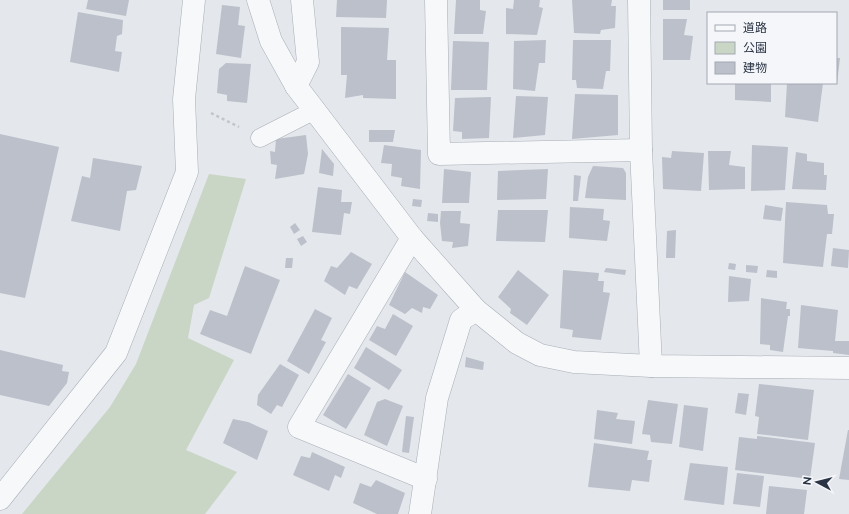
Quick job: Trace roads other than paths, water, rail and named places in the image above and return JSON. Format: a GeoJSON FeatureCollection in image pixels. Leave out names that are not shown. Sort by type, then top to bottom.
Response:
{"type":"FeatureCollection","features":[{"type":"Feature","properties":{"kind":"street"},"geometry":{"type":"LineString","coordinates":[[0,499],[116,353],[187,172],[184,98],[194,0]]}},
{"type":"Feature","properties":{"kind":"street"},"geometry":{"type":"LineString","coordinates":[[258,0],[271,41],[296,86],[412,238],[476,310],[517,343],[540,355],[574,362],[651,366],[849,368]]}},
{"type":"Feature","properties":{"kind":"street"},"geometry":{"type":"LineString","coordinates":[[296,86],[308,62],[302,0]]}},
{"type":"Feature","properties":{"kind":"street"},"geometry":{"type":"LineString","coordinates":[[436,0],[439,154],[640,150]]}},
{"type":"Feature","properties":{"kind":"street"},"geometry":{"type":"LineString","coordinates":[[639,0],[640,150],[651,366]]}},
{"type":"Feature","properties":{"kind":"street"},"geometry":{"type":"LineString","coordinates":[[412,238],[299,427],[426,480]]}},
{"type":"Feature","properties":{"kind":"street"},"geometry":{"type":"LineString","coordinates":[[420,514],[437,398],[461,320],[476,310]]}},
{"type":"Feature","properties":{"kind":"lane"},"geometry":{"type":"LineString","coordinates":[[260,138],[315,110]]}}]}
